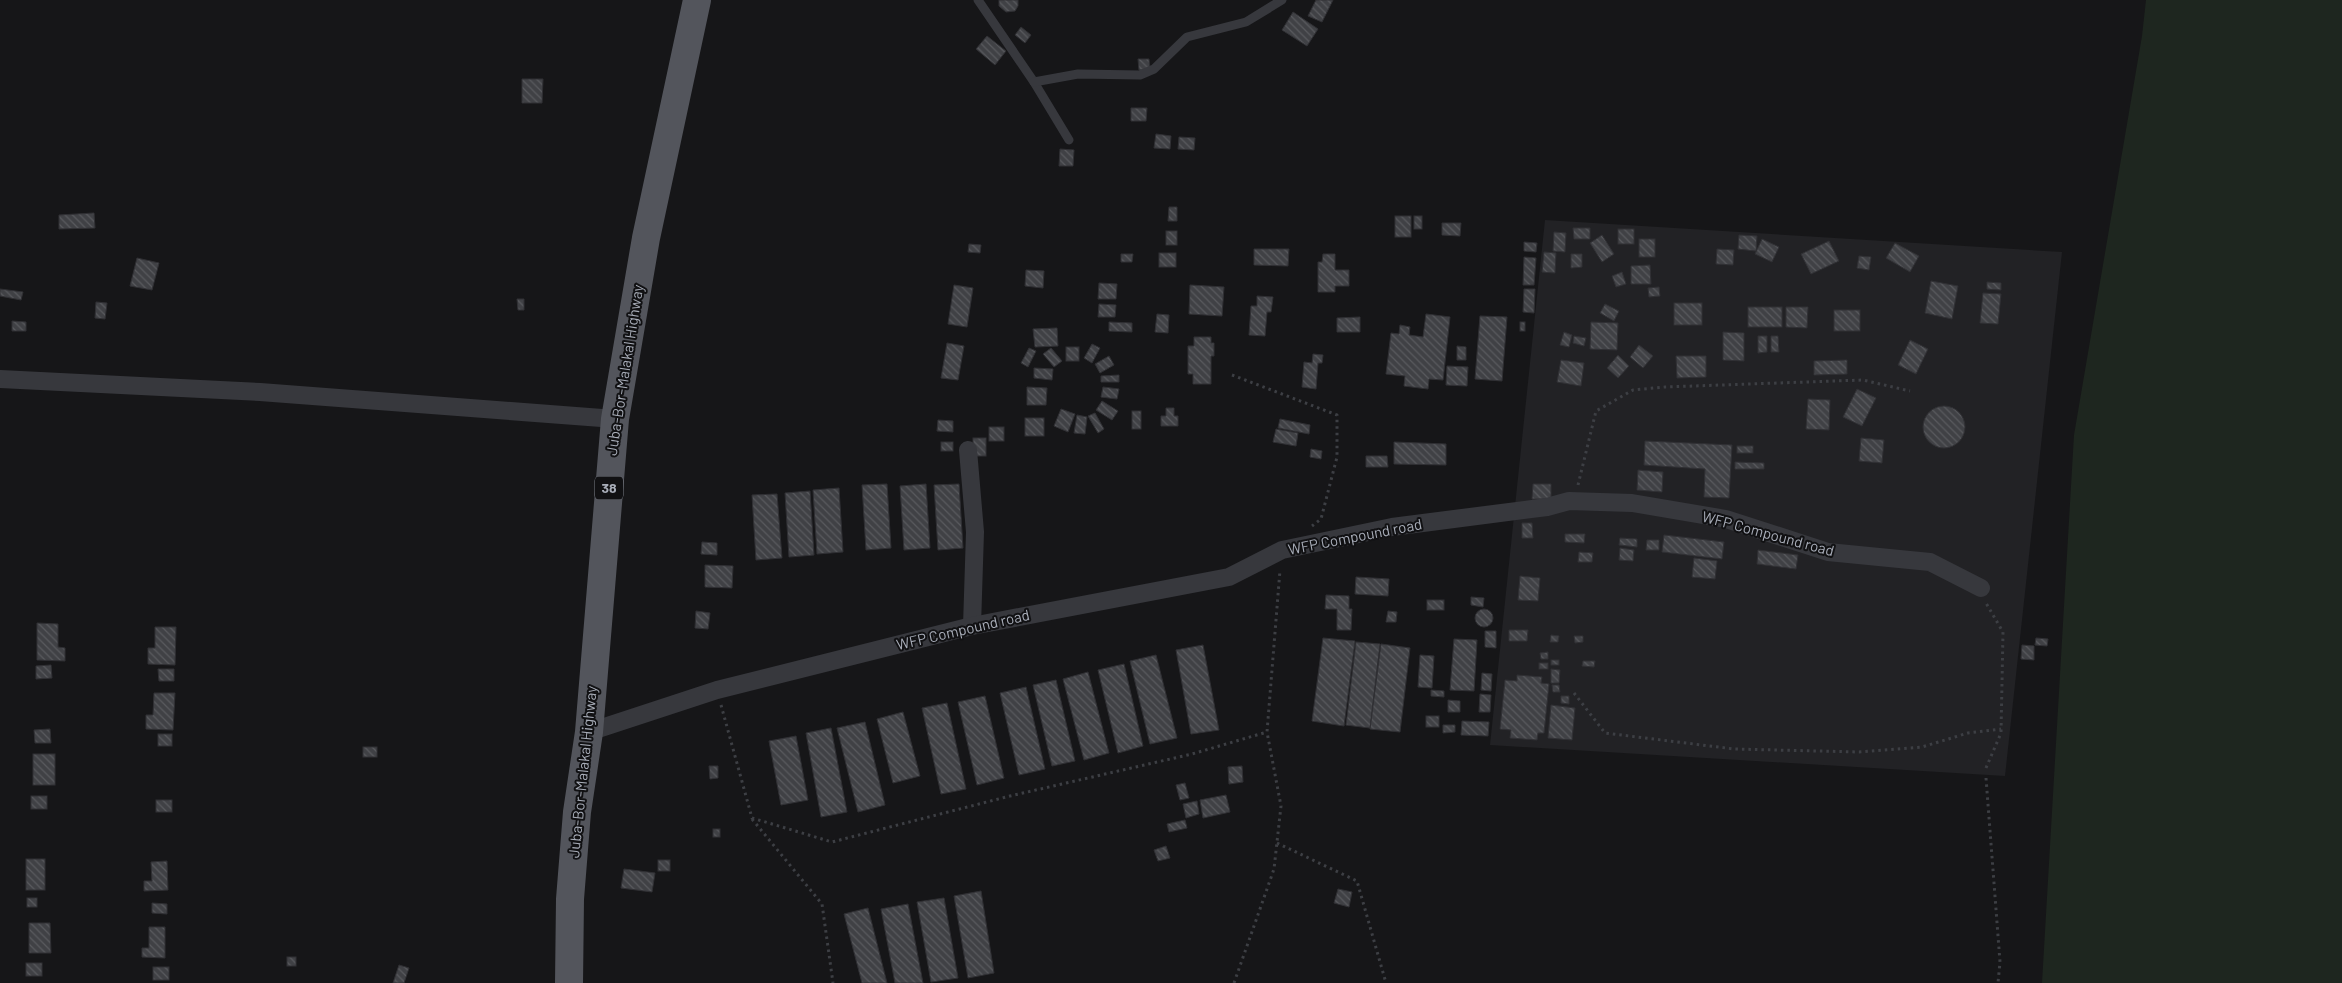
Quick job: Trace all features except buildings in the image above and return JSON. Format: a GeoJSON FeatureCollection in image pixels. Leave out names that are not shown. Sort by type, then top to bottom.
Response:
{"type":"FeatureCollection","features":[{"type":"Feature","properties":{"kind":"main road","name":"Juba-Bor-Malakal Highway"},"geometry":{"type":"LineString","coordinates":[[569,983],[570,899],[573,860],[577,812],[589,732],[615,420],[646,238],[697,0]]}},
{"type":"Feature","properties":{"kind":"street"},"geometry":{"type":"LineString","coordinates":[[0,380],[260,392],[615,420]]}},
{"type":"Feature","properties":{"kind":"street"},"geometry":{"type":"LineString","coordinates":[[968,450],[974,532],[972,626]]}},
{"type":"Feature","properties":{"kind":"street","name":"WFP Compound road"},"geometry":{"type":"LineString","coordinates":[[589,732],[717,690],[972,626],[1229,577],[1282,550],[1392,527],[1547,508],[1570,501],[1632,503],[1726,519],[1828,552],[1930,562],[1978,586]]}},
{"type":"Feature","properties":{"kind":"lane"},"geometry":{"type":"LineString","coordinates":[[978,0],[1034,82],[1069,140]]}},
{"type":"Feature","properties":{"kind":"lane"},"geometry":{"type":"LineString","coordinates":[[1034,82],[1078,74],[1140,75],[1154,69],[1186,37],[1246,22],[1282,0]]}},
{"type":"Feature","properties":{"kind":"path"},"geometry":{"type":"LineString","coordinates":[[1232,375],[1337,415],[1337,457],[1321,519],[1308,529]]}},
{"type":"Feature","properties":{"kind":"path"},"geometry":{"type":"LineString","coordinates":[[1570,501],[1581,479],[1596,412],[1633,390],[1863,380],[1910,391]]}},
{"type":"Feature","properties":{"kind":"path"},"geometry":{"type":"LineString","coordinates":[[1234,983],[1274,869],[1277,843],[1281,806],[1267,732],[1282,550]]}},
{"type":"Feature","properties":{"kind":"path"},"geometry":{"type":"LineString","coordinates":[[1978,586],[2003,632],[2001,729],[1986,768]]}},
{"type":"Feature","properties":{"kind":"path"},"geometry":{"type":"LineString","coordinates":[[717,690],[752,818],[822,904],[833,983]]}},
{"type":"Feature","properties":{"kind":"path"},"geometry":{"type":"LineString","coordinates":[[1574,693],[1605,733],[1734,749],[1859,752],[1922,747],[1968,733],[2001,729]]}},
{"type":"Feature","properties":{"kind":"path"},"geometry":{"type":"LineString","coordinates":[[752,818],[832,842],[1010,796],[1192,754],[1267,732]]}},
{"type":"Feature","properties":{"kind":"path"},"geometry":{"type":"LineString","coordinates":[[1986,778],[2000,962],[1998,983]]}},
{"type":"Feature","properties":{"kind":"path"},"geometry":{"type":"LineString","coordinates":[[1277,843],[1358,881],[1386,983]]}},
{"type":"Feature","properties":{"kind":"shaded area"},"geometry":{"type":"Polygon","coordinates":[[[2146,0],[2342,0],[2342,983],[2042,983],[2074,435],[2142,36],[2146,0]]]}},
{"type":"Feature","properties":{"kind":"shaded area"},"geometry":{"type":"Polygon","coordinates":[[[1545,220],[2062,252],[2005,776],[1490,745],[1545,220]]]}}]}
